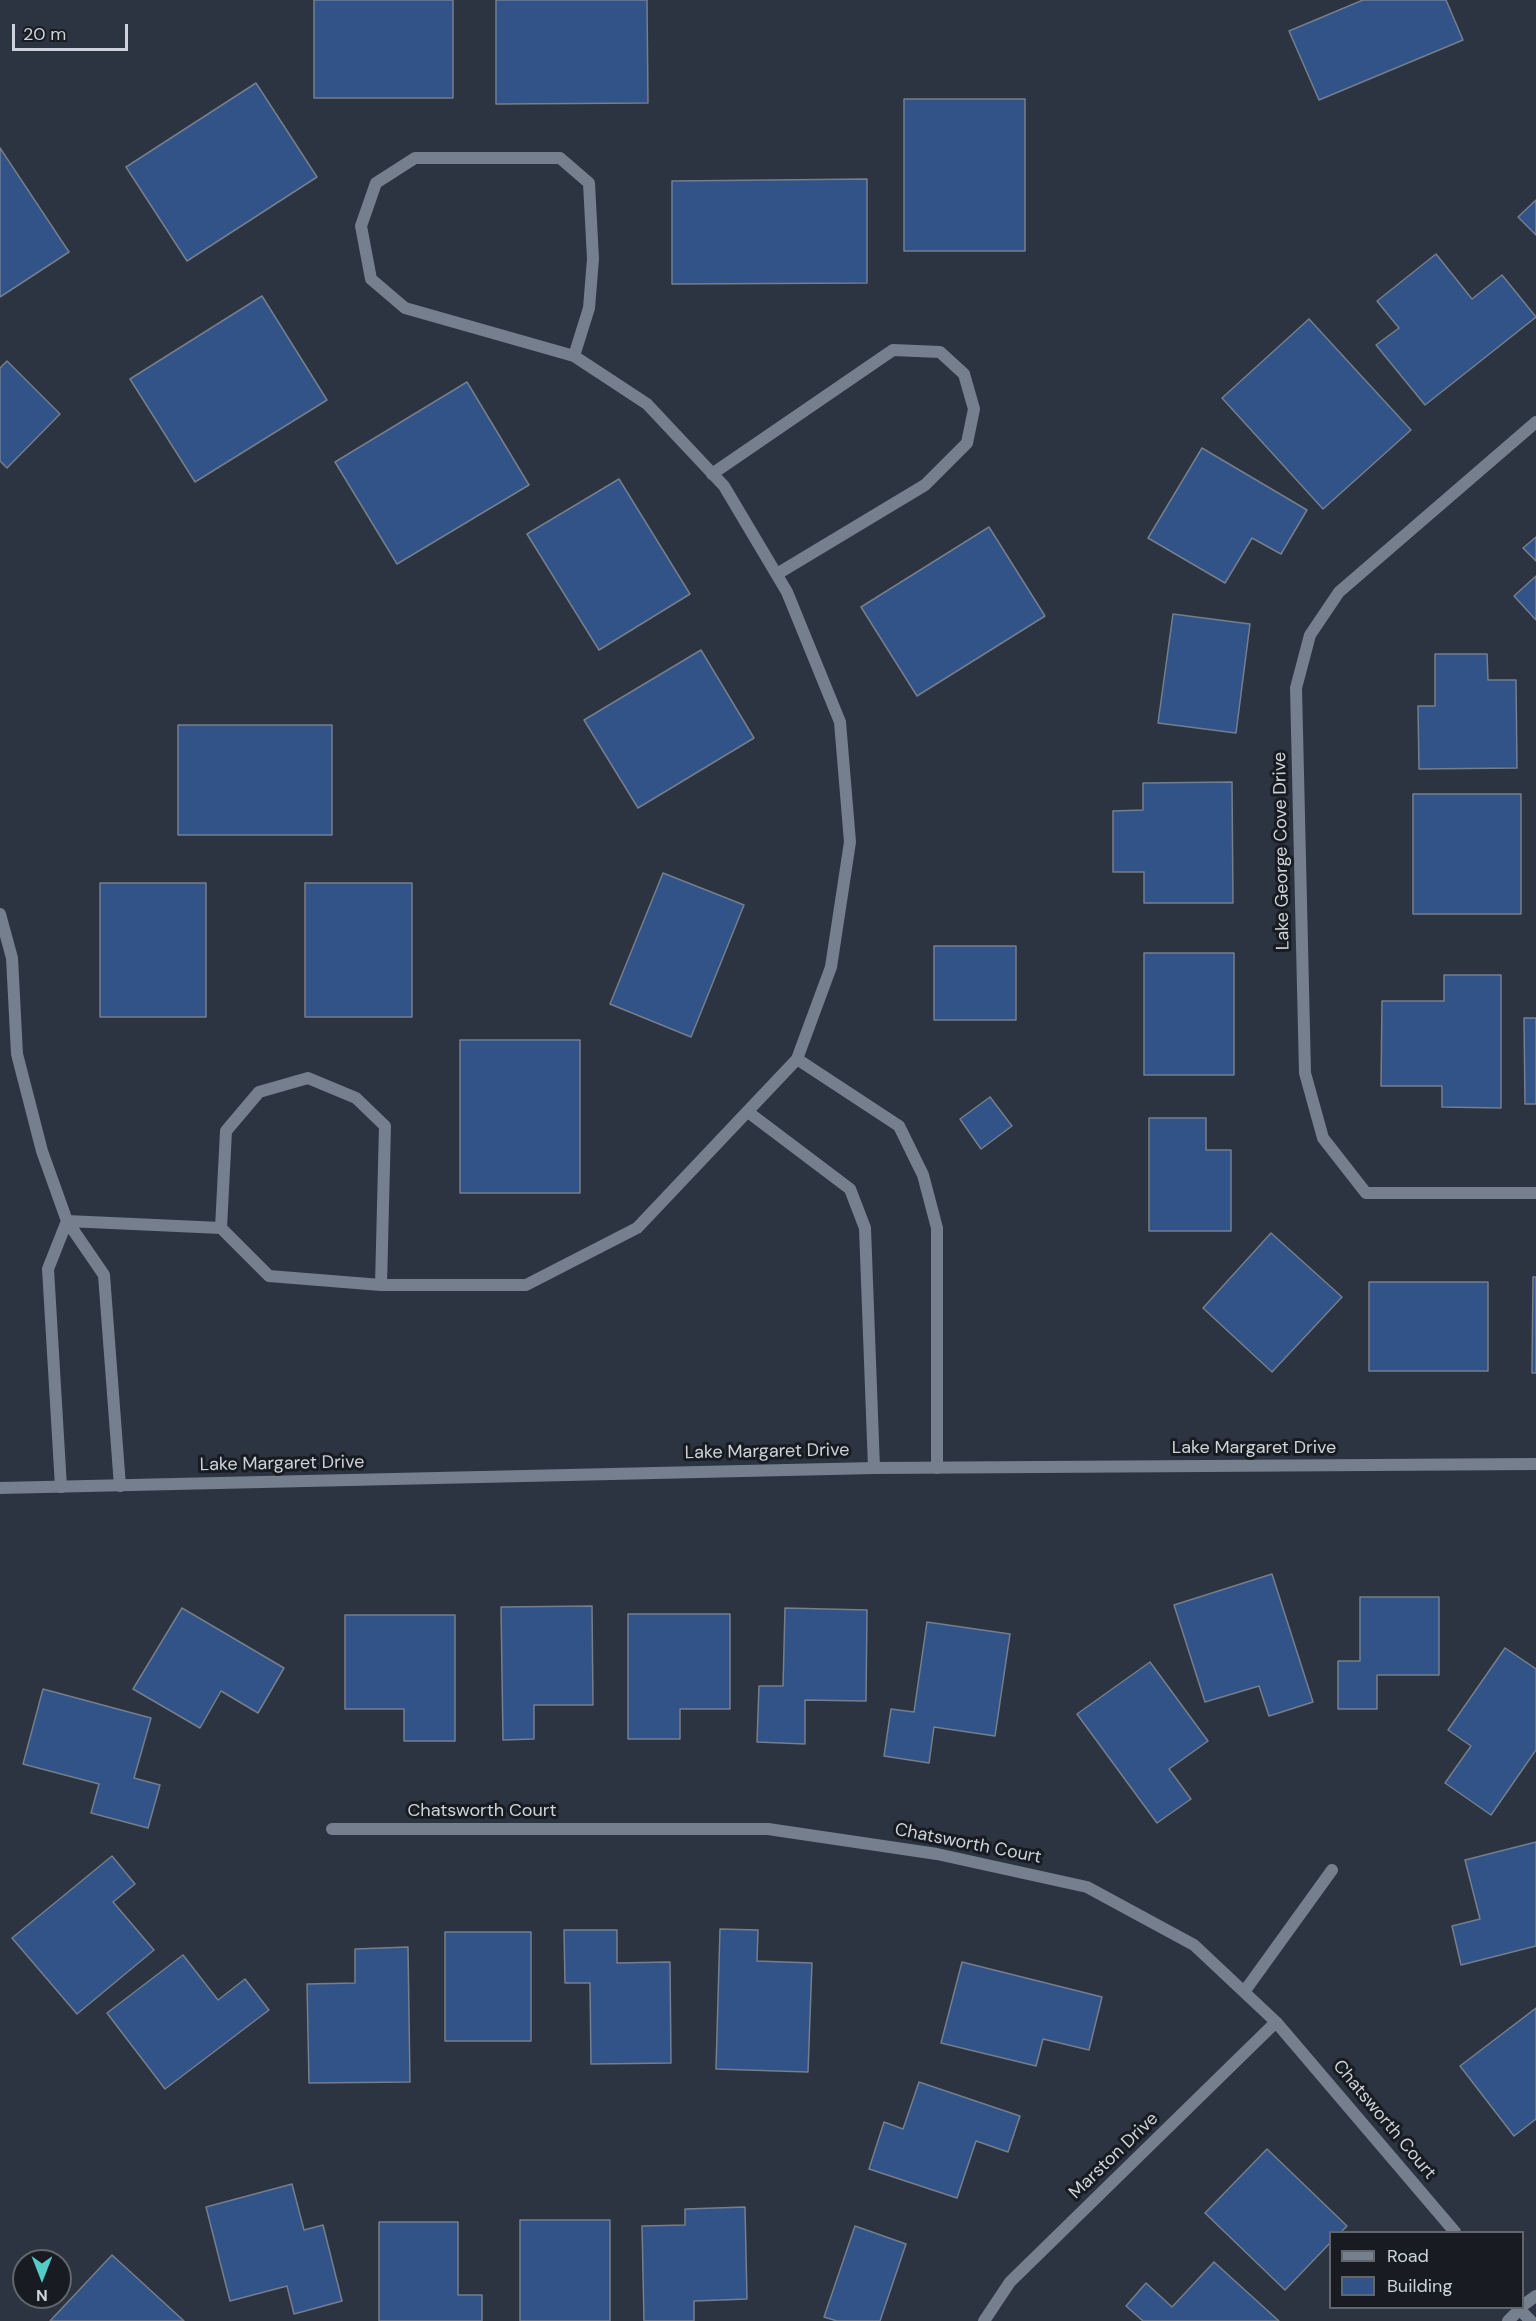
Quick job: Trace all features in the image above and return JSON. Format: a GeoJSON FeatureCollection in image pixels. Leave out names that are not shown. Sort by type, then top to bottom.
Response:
{"type":"FeatureCollection","features":[{"type":"Feature","properties":{"kind":"street"},"geometry":{"type":"LineString","coordinates":[[67,1221],[220,1228],[269,1276],[381,1285],[526,1285],[637,1228],[797,1059],[831,967],[850,842],[840,722],[787,592],[724,486],[647,404],[574,356],[405,308],[371,279],[361,226],[376,183],[415,158],[560,158],[589,183],[593,259],[589,308],[574,356]]}},
{"type":"Feature","properties":{"kind":"street"},"geometry":{"type":"LineString","coordinates":[[712,474],[893,350],[940,352],[964,374],[974,409],[967,443],[925,485],[777,574]]}},
{"type":"Feature","properties":{"kind":"street","name":"Lake George Cove Drive"},"geometry":{"type":"LineString","coordinates":[[1536,422],[1339,592],[1310,635],[1296,688],[1305,1073],[1323,1138],[1366,1193],[1536,1192]]}},
{"type":"Feature","properties":{"kind":"street"},"geometry":{"type":"LineString","coordinates":[[0,914],[12,958],[18,1054],[42,1150],[67,1221],[104,1275],[120,1486]]}},
{"type":"Feature","properties":{"kind":"street"},"geometry":{"type":"LineString","coordinates":[[797,1059],[898,1126],[923,1175],[938,1228],[937,1468]]}},
{"type":"Feature","properties":{"kind":"street"},"geometry":{"type":"LineString","coordinates":[[220,1228],[226,1131],[260,1092],[308,1078],[356,1098],[385,1126],[381,1285]]}},
{"type":"Feature","properties":{"kind":"street"},"geometry":{"type":"LineString","coordinates":[[748,1112],[850,1189],[865,1228],[874,1468]]}},
{"type":"Feature","properties":{"kind":"street"},"geometry":{"type":"LineString","coordinates":[[62,1487],[48,1269],[67,1221]]}},
{"type":"Feature","properties":{"kind":"street","name":"Lake Margaret Drive"},"geometry":{"type":"LineString","coordinates":[[0,1488],[874,1468],[1536,1464]]}},
{"type":"Feature","properties":{"kind":"street","name":"Chatsworth Court"},"geometry":{"type":"LineString","coordinates":[[332,1829],[768,1829],[938,1854],[1088,1887],[1194,1945],[1276,2022],[1454,2231]]}},
{"type":"Feature","properties":{"kind":"street"},"geometry":{"type":"LineString","coordinates":[[1244,1992],[1332,1870]]}},
{"type":"Feature","properties":{"kind":"street","name":"Marston Drive"},"geometry":{"type":"LineString","coordinates":[[984,2321],[1010,2282],[1276,2022]]}},
{"type":"Feature","properties":{"kind":"street"},"geometry":{"type":"LineString","coordinates":[[1508,2321],[1519,2309]]}},
{"type":"Feature","properties":{"kind":"street"},"geometry":{"type":"LineString","coordinates":[[1521,2309],[1531,2321]]}},
{"type":"Feature","properties":{"kind":"building"},"geometry":{"type":"Polygon","coordinates":[[[314,0],[453,0],[453,98],[314,98],[314,0]]]}},
{"type":"Feature","properties":{"kind":"building"},"geometry":{"type":"Polygon","coordinates":[[[496,0],[647,0],[648,103],[496,104],[496,0]]]}},
{"type":"Feature","properties":{"kind":"building"},"geometry":{"type":"Polygon","coordinates":[[[1363,0],[1446,0],[1463,40],[1319,100],[1289,31],[1363,0]]]}},
{"type":"Feature","properties":{"kind":"building"},"geometry":{"type":"Polygon","coordinates":[[[256,83],[317,177],[187,261],[126,167],[256,83]]]}},
{"type":"Feature","properties":{"kind":"building"},"geometry":{"type":"Polygon","coordinates":[[[904,99],[1025,99],[1025,251],[904,251],[904,99]]]}},
{"type":"Feature","properties":{"kind":"building"},"geometry":{"type":"Polygon","coordinates":[[[0,148],[69,252],[0,297],[0,148]]]}},
{"type":"Feature","properties":{"kind":"building"},"geometry":{"type":"Polygon","coordinates":[[[867,179],[867,283],[672,284],[672,181],[867,179]]]}},
{"type":"Feature","properties":{"kind":"building"},"geometry":{"type":"Polygon","coordinates":[[[1536,200],[1536,235],[1518,217],[1536,200]]]}},
{"type":"Feature","properties":{"kind":"building"},"geometry":{"type":"Polygon","coordinates":[[[1436,254],[1472,299],[1502,275],[1536,317],[1425,405],[1376,345],[1399,328],[1377,301],[1436,254]]]}},
{"type":"Feature","properties":{"kind":"building"},"geometry":{"type":"Polygon","coordinates":[[[262,296],[327,400],[195,482],[130,379],[262,296]]]}},
{"type":"Feature","properties":{"kind":"building"},"geometry":{"type":"Polygon","coordinates":[[[1309,319],[1411,430],[1323,509],[1222,398],[1309,319]]]}},
{"type":"Feature","properties":{"kind":"building"},"geometry":{"type":"Polygon","coordinates":[[[7,361],[60,414],[7,468],[0,461],[0,368],[7,361]]]}},
{"type":"Feature","properties":{"kind":"building"},"geometry":{"type":"Polygon","coordinates":[[[467,382],[529,485],[397,564],[335,462],[467,382]]]}},
{"type":"Feature","properties":{"kind":"building"},"geometry":{"type":"Polygon","coordinates":[[[1202,448],[1307,510],[1281,554],[1252,538],[1225,583],[1148,538],[1202,448]]]}},
{"type":"Feature","properties":{"kind":"building"},"geometry":{"type":"Polygon","coordinates":[[[619,479],[690,594],[599,650],[527,534],[619,479]]]}},
{"type":"Feature","properties":{"kind":"building"},"geometry":{"type":"Polygon","coordinates":[[[989,527],[1045,616],[917,696],[861,607],[989,527]]]}},
{"type":"Feature","properties":{"kind":"building"},"geometry":{"type":"Polygon","coordinates":[[[1536,537],[1536,561],[1523,548],[1536,537]]]}},
{"type":"Feature","properties":{"kind":"building"},"geometry":{"type":"Polygon","coordinates":[[[1536,576],[1536,620],[1514,596],[1536,576]]]}},
{"type":"Feature","properties":{"kind":"building"},"geometry":{"type":"Polygon","coordinates":[[[1173,614],[1250,624],[1236,733],[1158,723],[1173,614]]]}},
{"type":"Feature","properties":{"kind":"building"},"geometry":{"type":"Polygon","coordinates":[[[701,650],[754,738],[638,808],[584,720],[701,650]]]}},
{"type":"Feature","properties":{"kind":"building"},"geometry":{"type":"Polygon","coordinates":[[[1435,654],[1487,654],[1488,680],[1516,680],[1517,768],[1419,769],[1418,706],[1435,706],[1435,654]]]}},
{"type":"Feature","properties":{"kind":"building"},"geometry":{"type":"Polygon","coordinates":[[[178,725],[332,725],[332,835],[178,835],[178,725]]]}},
{"type":"Feature","properties":{"kind":"building"},"geometry":{"type":"Polygon","coordinates":[[[1232,782],[1233,903],[1144,903],[1144,872],[1113,872],[1113,811],[1143,810],[1143,783],[1232,782]]]}},
{"type":"Feature","properties":{"kind":"building"},"geometry":{"type":"Polygon","coordinates":[[[1413,794],[1521,794],[1521,914],[1413,914],[1413,794]]]}},
{"type":"Feature","properties":{"kind":"building"},"geometry":{"type":"Polygon","coordinates":[[[663,873],[744,905],[691,1037],[610,1004],[663,873]]]}},
{"type":"Feature","properties":{"kind":"building"},"geometry":{"type":"Polygon","coordinates":[[[100,883],[206,883],[206,1017],[100,1017],[100,883]]]}},
{"type":"Feature","properties":{"kind":"building"},"geometry":{"type":"Polygon","coordinates":[[[305,883],[412,883],[412,1017],[305,1017],[305,883]]]}},
{"type":"Feature","properties":{"kind":"building"},"geometry":{"type":"Polygon","coordinates":[[[934,946],[1016,946],[1016,1020],[934,1020],[934,946]]]}},
{"type":"Feature","properties":{"kind":"building"},"geometry":{"type":"Polygon","coordinates":[[[1144,953],[1234,953],[1234,1075],[1144,1075],[1144,953]]]}},
{"type":"Feature","properties":{"kind":"building"},"geometry":{"type":"Polygon","coordinates":[[[1444,975],[1501,975],[1501,1108],[1442,1107],[1442,1086],[1381,1086],[1382,1001],[1444,1001],[1444,975]]]}},
{"type":"Feature","properties":{"kind":"building"},"geometry":{"type":"Polygon","coordinates":[[[1524,1018],[1536,1018],[1536,1104],[1525,1104],[1524,1018]]]}},
{"type":"Feature","properties":{"kind":"building"},"geometry":{"type":"Polygon","coordinates":[[[460,1040],[580,1040],[580,1193],[460,1193],[460,1040]]]}},
{"type":"Feature","properties":{"kind":"building"},"geometry":{"type":"Polygon","coordinates":[[[990,1097],[1012,1126],[981,1149],[960,1119],[990,1097]]]}},
{"type":"Feature","properties":{"kind":"building"},"geometry":{"type":"Polygon","coordinates":[[[1149,1118],[1206,1118],[1206,1150],[1231,1150],[1231,1231],[1149,1231],[1149,1118]]]}},
{"type":"Feature","properties":{"kind":"building"},"geometry":{"type":"Polygon","coordinates":[[[1271,1233],[1342,1297],[1272,1372],[1203,1308],[1271,1233]]]}},
{"type":"Feature","properties":{"kind":"building"},"geometry":{"type":"Polygon","coordinates":[[[1533,1277],[1536,1277],[1536,1373],[1532,1373],[1533,1277]]]}},
{"type":"Feature","properties":{"kind":"building"},"geometry":{"type":"Polygon","coordinates":[[[1369,1282],[1488,1282],[1488,1371],[1369,1371],[1369,1282]]]}},
{"type":"Feature","properties":{"kind":"building"},"geometry":{"type":"Polygon","coordinates":[[[1272,1574],[1313,1702],[1269,1716],[1259,1686],[1205,1702],[1174,1605],[1272,1574]]]}},
{"type":"Feature","properties":{"kind":"building"},"geometry":{"type":"Polygon","coordinates":[[[1360,1597],[1439,1597],[1439,1675],[1377,1675],[1377,1709],[1338,1709],[1338,1661],[1360,1661],[1360,1597]]]}},
{"type":"Feature","properties":{"kind":"building"},"geometry":{"type":"Polygon","coordinates":[[[592,1606],[593,1705],[534,1705],[534,1739],[503,1740],[501,1607],[592,1606]]]}},
{"type":"Feature","properties":{"kind":"building"},"geometry":{"type":"Polygon","coordinates":[[[182,1608],[284,1668],[258,1713],[221,1691],[200,1728],[133,1689],[182,1608]]]}},
{"type":"Feature","properties":{"kind":"building"},"geometry":{"type":"Polygon","coordinates":[[[785,1608],[867,1610],[866,1701],[805,1700],[805,1744],[757,1742],[759,1686],[783,1686],[785,1608]]]}},
{"type":"Feature","properties":{"kind":"building"},"geometry":{"type":"Polygon","coordinates":[[[628,1614],[730,1614],[730,1709],[680,1709],[680,1739],[628,1739],[628,1614]]]}},
{"type":"Feature","properties":{"kind":"building"},"geometry":{"type":"Polygon","coordinates":[[[345,1615],[455,1615],[455,1741],[404,1741],[404,1709],[345,1709],[345,1615]]]}},
{"type":"Feature","properties":{"kind":"building"},"geometry":{"type":"Polygon","coordinates":[[[927,1622],[1010,1634],[995,1736],[934,1727],[929,1763],[884,1756],[891,1709],[914,1712],[927,1622]]]}},
{"type":"Feature","properties":{"kind":"building"},"geometry":{"type":"Polygon","coordinates":[[[1505,1648],[1536,1669],[1536,1750],[1491,1815],[1445,1783],[1471,1746],[1448,1730],[1505,1648]]]}},
{"type":"Feature","properties":{"kind":"building"},"geometry":{"type":"Polygon","coordinates":[[[1150,1662],[1208,1741],[1169,1769],[1191,1799],[1157,1823],[1077,1714],[1150,1662]]]}},
{"type":"Feature","properties":{"kind":"building"},"geometry":{"type":"Polygon","coordinates":[[[43,1689],[151,1718],[134,1778],[160,1785],[148,1828],[91,1813],[99,1784],[23,1764],[43,1689]]]}},
{"type":"Feature","properties":{"kind":"building"},"geometry":{"type":"Polygon","coordinates":[[[1536,1842],[1536,1946],[1461,1965],[1452,1926],[1480,1919],[1465,1860],[1536,1842]]]}},
{"type":"Feature","properties":{"kind":"building"},"geometry":{"type":"Polygon","coordinates":[[[112,1856],[135,1884],[113,1902],[154,1950],[77,2014],[12,1938],[112,1856]]]}},
{"type":"Feature","properties":{"kind":"building"},"geometry":{"type":"Polygon","coordinates":[[[720,1929],[758,1930],[757,1961],[812,1963],[808,2072],[716,2069],[720,1929]]]}},
{"type":"Feature","properties":{"kind":"building"},"geometry":{"type":"Polygon","coordinates":[[[564,1930],[617,1930],[617,1963],[670,1962],[671,2063],[591,2064],[590,1983],[565,1983],[564,1930]]]}},
{"type":"Feature","properties":{"kind":"building"},"geometry":{"type":"Polygon","coordinates":[[[445,1932],[531,1932],[531,2041],[445,2041],[445,1932]]]}},
{"type":"Feature","properties":{"kind":"building"},"geometry":{"type":"Polygon","coordinates":[[[408,1947],[410,2082],[309,2083],[307,1984],[355,1983],[355,1949],[408,1947]]]}},
{"type":"Feature","properties":{"kind":"building"},"geometry":{"type":"Polygon","coordinates":[[[183,1955],[218,2000],[245,1979],[269,2010],[165,2089],[107,2013],[183,1955]]]}},
{"type":"Feature","properties":{"kind":"building"},"geometry":{"type":"Polygon","coordinates":[[[962,1962],[1102,1997],[1089,2050],[1043,2039],[1036,2066],[941,2043],[962,1962]]]}},
{"type":"Feature","properties":{"kind":"building"},"geometry":{"type":"Polygon","coordinates":[[[1536,2008],[1536,2119],[1514,2136],[1460,2066],[1536,2008]]]}},
{"type":"Feature","properties":{"kind":"building"},"geometry":{"type":"Polygon","coordinates":[[[919,2082],[1020,2116],[1008,2152],[976,2141],[957,2198],[869,2169],[884,2122],[903,2129],[919,2082]]]}},
{"type":"Feature","properties":{"kind":"building"},"geometry":{"type":"Polygon","coordinates":[[[1267,2149],[1347,2226],[1342,2231],[1329,2231],[1329,2244],[1285,2290],[1205,2213],[1267,2149]]]}},
{"type":"Feature","properties":{"kind":"building"},"geometry":{"type":"Polygon","coordinates":[[[292,2184],[304,2230],[323,2225],[342,2301],[294,2314],[287,2286],[230,2301],[206,2207],[292,2184]]]}},
{"type":"Feature","properties":{"kind":"building"},"geometry":{"type":"Polygon","coordinates":[[[745,2207],[747,2299],[694,2301],[694,2321],[644,2321],[642,2226],[685,2225],[685,2209],[745,2207]]]}},
{"type":"Feature","properties":{"kind":"building"},"geometry":{"type":"Polygon","coordinates":[[[520,2220],[610,2220],[610,2321],[520,2321],[520,2220]]]}},
{"type":"Feature","properties":{"kind":"building"},"geometry":{"type":"Polygon","coordinates":[[[379,2222],[458,2222],[458,2295],[482,2295],[482,2321],[379,2321],[379,2222]]]}},
{"type":"Feature","properties":{"kind":"building"},"geometry":{"type":"Polygon","coordinates":[[[855,2226],[906,2244],[880,2321],[837,2321],[824,2317],[855,2226]]]}},
{"type":"Feature","properties":{"kind":"building"},"geometry":{"type":"Polygon","coordinates":[[[112,2255],[184,2321],[50,2321],[61,2309],[72,2309],[72,2298],[112,2255]]]}},
{"type":"Feature","properties":{"kind":"building"},"geometry":{"type":"Polygon","coordinates":[[[1214,2262],[1279,2321],[1143,2321],[1126,2306],[1146,2283],[1172,2307],[1214,2262]]]}}]}
